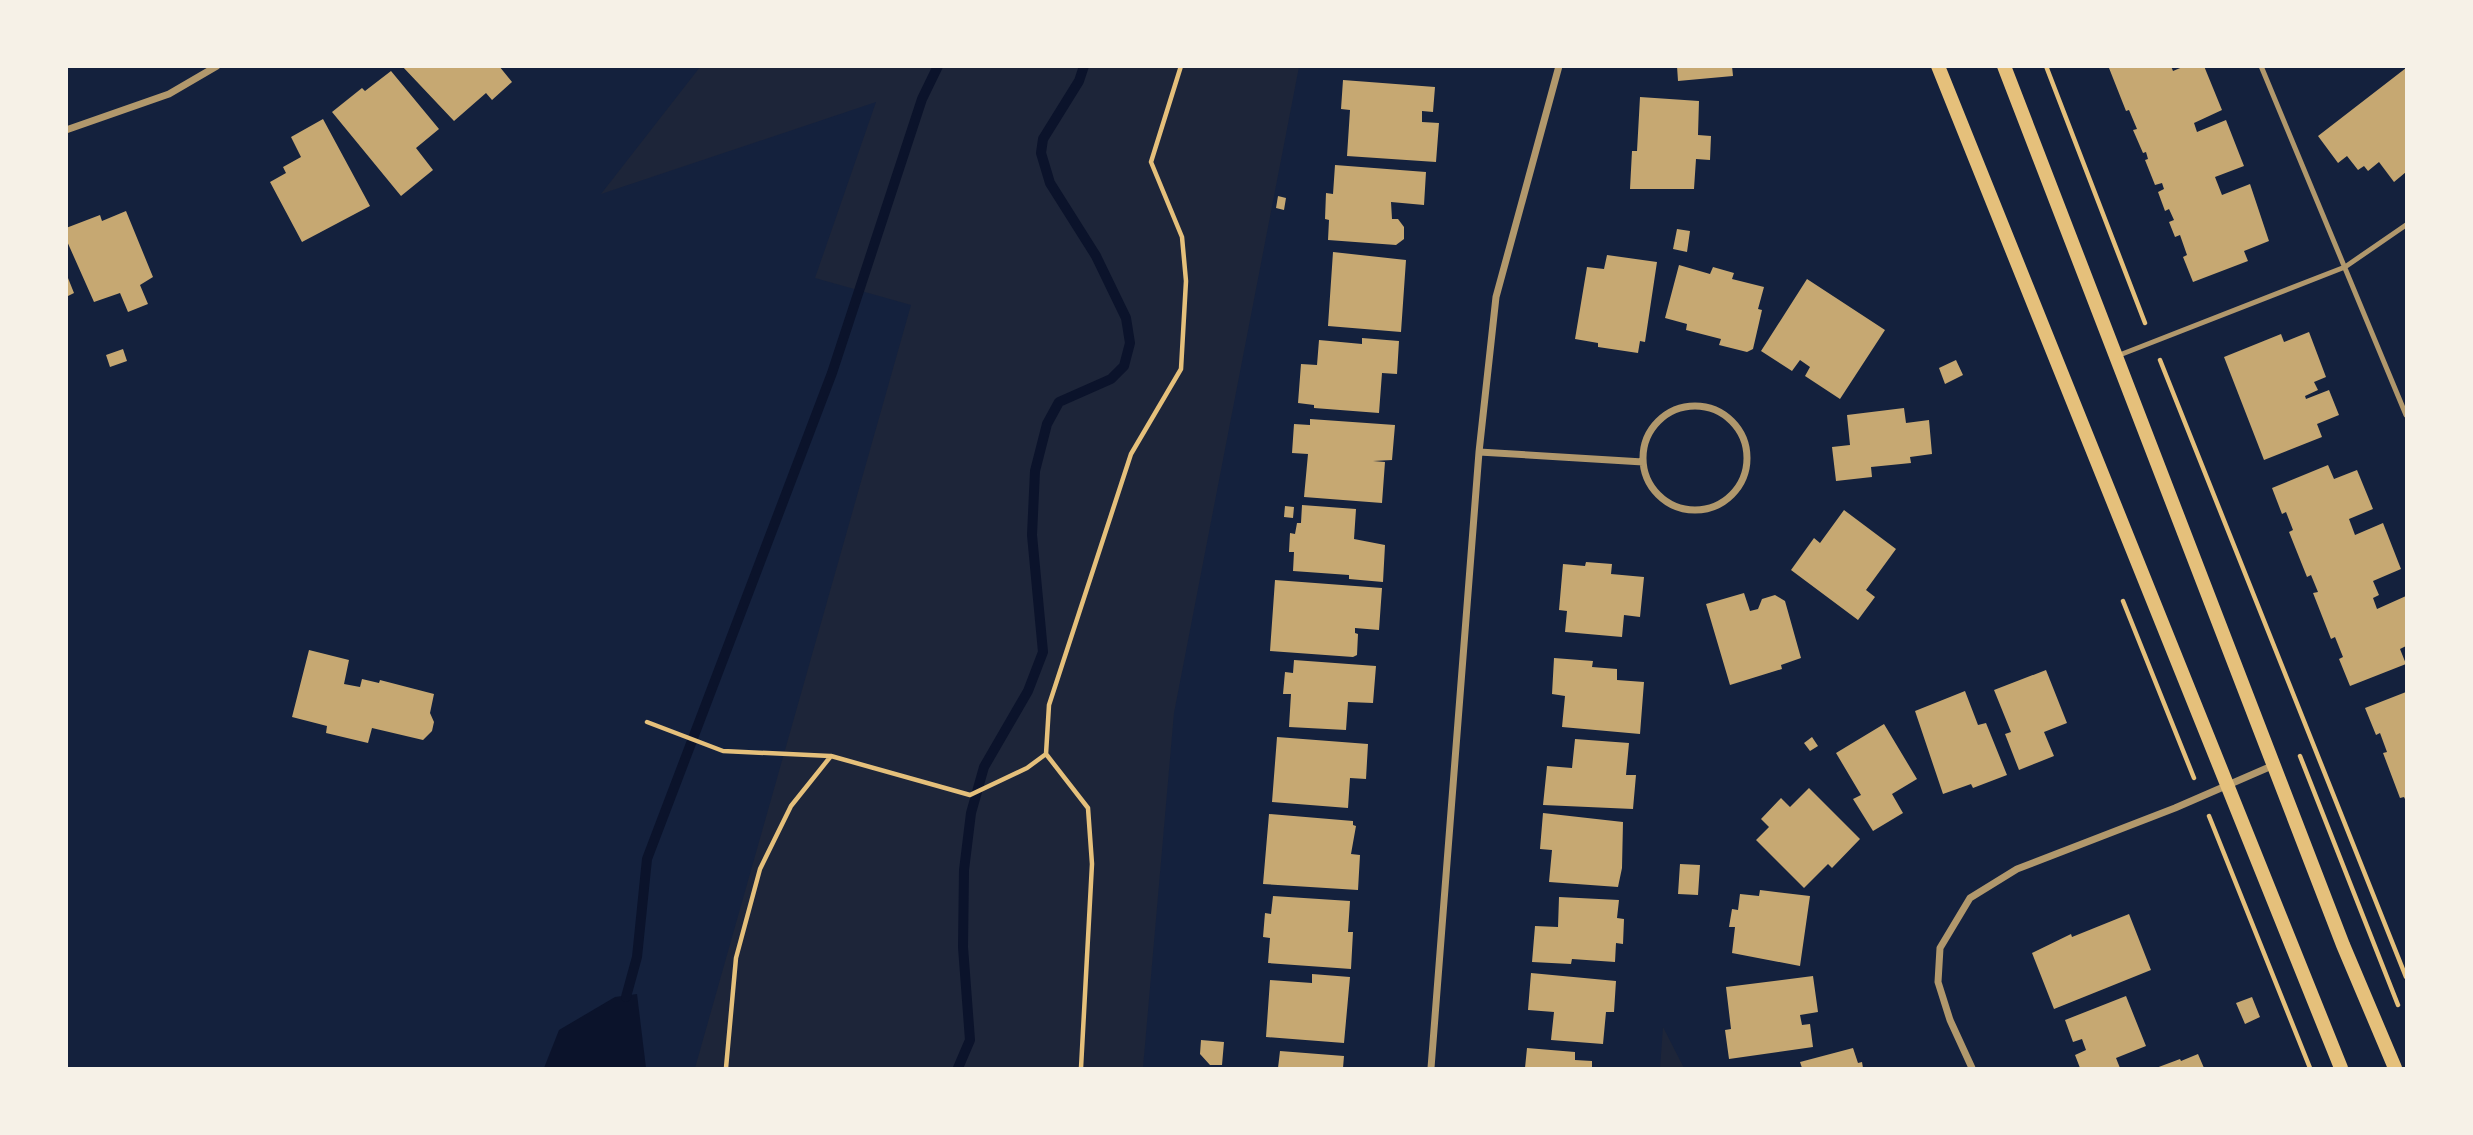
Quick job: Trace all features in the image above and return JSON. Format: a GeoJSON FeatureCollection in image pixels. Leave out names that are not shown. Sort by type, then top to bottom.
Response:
{"type":"FeatureCollection","features":[{"type":"Feature","properties":{"kind":"main road"},"geometry":{"type":"LineString","coordinates":[[1938,66],[2341,1069]]}},
{"type":"Feature","properties":{"kind":"main road"},"geometry":{"type":"LineString","coordinates":[[2004,66],[2343,945],[2395,1069]]}},
{"type":"Feature","properties":{"kind":"street"},"geometry":{"type":"LineString","coordinates":[[66,130],[169,94],[217,66]]}},
{"type":"Feature","properties":{"kind":"street"},"geometry":{"type":"LineString","coordinates":[[1431,1069],[1479,452],[1496,297],[1559,66]]}},
{"type":"Feature","properties":{"kind":"street"},"geometry":{"type":"LineString","coordinates":[[1691,406],[1719,411],[1736,426],[1744,440],[1747,458],[1740,485],[1734,492],[1712,507],[1693,510],[1676,506],[1660,496],[1647,479],[1643,462],[1650,433],[1660,418],[1691,406]]}},
{"type":"Feature","properties":{"kind":"street"},"geometry":{"type":"LineString","coordinates":[[1479,452],[1643,462]]}},
{"type":"Feature","properties":{"kind":"street"},"geometry":{"type":"LineString","coordinates":[[1972,1069],[1950,1020],[1938,982],[1940,948],[1970,898],[2017,869],[2275,765]]}},
{"type":"Feature","properties":{"kind":"lane"},"geometry":{"type":"LineString","coordinates":[[2261,66],[2406,415]]}},
{"type":"Feature","properties":{"kind":"lane"},"geometry":{"type":"LineString","coordinates":[[2115,357],[2345,267],[2406,225]]}},
{"type":"Feature","properties":{"kind":"path"},"geometry":{"type":"LineString","coordinates":[[1081,1069],[1092,864],[1088,808],[1046,754],[1049,705],[1131,454],[1181,369],[1186,281],[1182,237],[1151,162],[1181,66]]}},
{"type":"Feature","properties":{"kind":"path"},"geometry":{"type":"LineString","coordinates":[[2046,66],[2152,341],[2406,977]]}},
{"type":"Feature","properties":{"kind":"path"},"geometry":{"type":"LineString","coordinates":[[647,722],[723,751],[831,756],[970,795],[1027,768],[1046,754]]}},
{"type":"Feature","properties":{"kind":"path"},"geometry":{"type":"LineString","coordinates":[[726,1069],[736,958],[760,869],[791,806],[831,756]]}},
{"type":"Feature","properties":{"kind":"path"},"geometry":{"type":"LineString","coordinates":[[2221,845],[2310,1069]]}},
{"type":"Feature","properties":{"kind":"shaded area"},"geometry":{"type":"Polygon","coordinates":[[[700,67],[1299,67],[1174,713],[1143,1068],[695,1068],[911,305],[815,278],[876,102],[601,194],[700,67]]]}},
{"type":"Feature","properties":{"kind":"shaded area"},"geometry":{"type":"Polygon","coordinates":[[[637,994],[646,1068],[544,1068],[559,1030],[615,997],[637,994]]]}},
{"type":"Feature","properties":{"kind":"shaded area"},"geometry":{"type":"Polygon","coordinates":[[[1663,1027],[1684,1068],[1660,1068],[1663,1027]]]}},
{"type":"Feature","properties":{"kind":"building"},"geometry":{"type":"Polygon","coordinates":[[[402,66],[499,66],[512,82],[492,100],[486,93],[454,121],[402,66]]]}},
{"type":"Feature","properties":{"kind":"building"},"geometry":{"type":"Polygon","coordinates":[[[1677,66],[1732,66],[1733,76],[1678,81],[1677,66]]]}},
{"type":"Feature","properties":{"kind":"building"},"geometry":{"type":"Polygon","coordinates":[[[2171,66],[2173,71],[2185,66],[2204,66],[2222,110],[2194,123],[2197,132],[2226,120],[2244,166],[2215,177],[2222,195],[2250,184],[2269,241],[2244,251],[2248,261],[2193,282],[2183,257],[2187,255],[2180,235],[2175,237],[2169,222],[2174,220],[2169,209],[2165,211],[2158,192],[2164,189],[2162,183],[2155,185],[2145,160],[2148,159],[2146,152],[2143,153],[2133,130],[2137,129],[2129,110],[2126,111],[2109,68],[2171,66]]]}},
{"type":"Feature","properties":{"kind":"building"},"geometry":{"type":"Polygon","coordinates":[[[2406,68],[2406,172],[2394,182],[2379,162],[2368,171],[2364,166],[2358,170],[2347,156],[2338,163],[2318,136],[2406,68]]]}},
{"type":"Feature","properties":{"kind":"building"},"geometry":{"type":"Polygon","coordinates":[[[391,71],[439,129],[416,148],[433,170],[401,196],[332,112],[362,88],[365,91],[391,71]]]}},
{"type":"Feature","properties":{"kind":"building"},"geometry":{"type":"Polygon","coordinates":[[[1343,80],[1435,87],[1433,112],[1422,111],[1422,122],[1439,123],[1436,162],[1347,156],[1350,110],[1341,109],[1343,80]]]}},
{"type":"Feature","properties":{"kind":"building"},"geometry":{"type":"Polygon","coordinates":[[[1640,97],[1699,101],[1698,135],[1711,136],[1710,160],[1696,159],[1694,189],[1630,189],[1632,151],[1637,151],[1640,97]]]}},
{"type":"Feature","properties":{"kind":"building"},"geometry":{"type":"Polygon","coordinates":[[[323,119],[370,206],[302,242],[270,182],[286,173],[283,167],[301,157],[291,137],[323,119]]]}},
{"type":"Feature","properties":{"kind":"building"},"geometry":{"type":"Polygon","coordinates":[[[1335,165],[1426,172],[1424,205],[1391,202],[1392,219],[1398,219],[1404,227],[1404,239],[1396,245],[1328,240],[1329,220],[1325,219],[1326,193],[1333,194],[1335,165]]]}},
{"type":"Feature","properties":{"kind":"building"},"geometry":{"type":"Polygon","coordinates":[[[1278,196],[1286,198],[1284,210],[1276,208],[1278,196]]]}},
{"type":"Feature","properties":{"kind":"building"},"geometry":{"type":"Polygon","coordinates":[[[126,211],[153,277],[140,285],[148,304],[128,312],[120,293],[94,302],[66,239],[66,228],[100,215],[102,221],[126,211]]]}},
{"type":"Feature","properties":{"kind":"building"},"geometry":{"type":"Polygon","coordinates":[[[1677,229],[1690,231],[1687,252],[1673,249],[1677,229]]]}},
{"type":"Feature","properties":{"kind":"building"},"geometry":{"type":"Polygon","coordinates":[[[1333,252],[1406,260],[1401,332],[1328,326],[1333,252]]]}},
{"type":"Feature","properties":{"kind":"building"},"geometry":{"type":"Polygon","coordinates":[[[1607,255],[1657,262],[1645,342],[1640,341],[1638,353],[1598,347],[1598,343],[1575,339],[1587,267],[1604,269],[1607,255]]]}},
{"type":"Feature","properties":{"kind":"building"},"geometry":{"type":"Polygon","coordinates":[[[1679,265],[1710,274],[1713,267],[1734,273],[1732,279],[1764,287],[1753,349],[1747,352],[1719,345],[1721,339],[1686,330],[1687,324],[1665,318],[1679,265]]]}},
{"type":"Feature","properties":{"kind":"building"},"geometry":{"type":"Polygon","coordinates":[[[66,273],[74,293],[66,297],[66,273]]]}},
{"type":"Feature","properties":{"kind":"building"},"geometry":{"type":"Polygon","coordinates":[[[1807,279],[1885,330],[1840,399],[1805,376],[1810,367],[1800,360],[1792,371],[1761,351],[1807,279]]]}},
{"type":"Feature","properties":{"kind":"building"},"geometry":{"type":"Polygon","coordinates":[[[2309,332],[2326,377],[2314,382],[2318,390],[2305,396],[2306,399],[2329,390],[2339,415],[2317,424],[2322,437],[2264,460],[2224,357],[2281,334],[2284,342],[2309,332]]]}},
{"type":"Feature","properties":{"kind":"building"},"geometry":{"type":"Polygon","coordinates":[[[1362,338],[1399,341],[1397,374],[1382,373],[1379,413],[1314,408],[1314,405],[1298,403],[1301,364],[1317,365],[1319,340],[1362,344],[1362,338]]]}},
{"type":"Feature","properties":{"kind":"building"},"geometry":{"type":"Polygon","coordinates":[[[123,349],[127,361],[110,367],[106,355],[123,349]]]}},
{"type":"Feature","properties":{"kind":"building"},"geometry":{"type":"Polygon","coordinates":[[[1956,360],[1963,375],[1945,384],[1939,368],[1956,360]]]}},
{"type":"Feature","properties":{"kind":"building"},"geometry":{"type":"Polygon","coordinates":[[[1904,408],[1906,423],[1929,420],[1932,454],[1910,457],[1911,463],[1871,467],[1872,477],[1836,481],[1832,447],[1850,445],[1847,415],[1904,408]]]}},
{"type":"Feature","properties":{"kind":"building"},"geometry":{"type":"Polygon","coordinates":[[[1310,419],[1395,425],[1392,460],[1373,461],[1385,462],[1382,503],[1304,497],[1308,454],[1292,453],[1294,424],[1310,425],[1310,419]]]}},
{"type":"Feature","properties":{"kind":"building"},"geometry":{"type":"Polygon","coordinates":[[[2328,465],[2334,479],[2357,470],[2373,509],[2349,519],[2355,535],[2383,523],[2401,569],[2373,581],[2379,595],[2373,598],[2377,609],[2406,596],[2406,646],[2400,649],[2406,664],[2350,686],[2339,659],[2343,657],[2335,637],[2331,639],[2313,593],[2318,592],[2311,575],[2307,577],[2289,532],[2293,530],[2286,512],[2282,514],[2272,488],[2328,465]]]}},
{"type":"Feature","properties":{"kind":"building"},"geometry":{"type":"Polygon","coordinates":[[[1302,505],[1356,509],[1354,539],[1385,545],[1383,582],[1349,579],[1349,575],[1293,571],[1294,552],[1289,552],[1290,533],[1295,534],[1297,523],[1301,523],[1302,505]]]}},
{"type":"Feature","properties":{"kind":"building"},"geometry":{"type":"Polygon","coordinates":[[[1285,506],[1294,507],[1293,518],[1284,517],[1285,506]]]}},
{"type":"Feature","properties":{"kind":"building"},"geometry":{"type":"Polygon","coordinates":[[[1844,510],[1896,549],[1866,590],[1875,597],[1858,620],[1791,570],[1814,538],[1820,543],[1844,510]]]}},
{"type":"Feature","properties":{"kind":"building"},"geometry":{"type":"Polygon","coordinates":[[[1586,562],[1612,564],[1611,574],[1644,577],[1640,617],[1624,615],[1622,637],[1565,632],[1567,611],[1559,610],[1563,564],[1585,566],[1586,562]]]}},
{"type":"Feature","properties":{"kind":"building"},"geometry":{"type":"Polygon","coordinates":[[[1275,580],[1382,588],[1379,630],[1355,628],[1355,633],[1358,634],[1357,655],[1353,657],[1270,651],[1275,580]]]}},
{"type":"Feature","properties":{"kind":"building"},"geometry":{"type":"Polygon","coordinates":[[[1744,593],[1750,611],[1758,609],[1762,599],[1775,595],[1785,601],[1801,658],[1781,665],[1782,669],[1730,685],[1706,604],[1744,593]]]}},
{"type":"Feature","properties":{"kind":"building"},"geometry":{"type":"Polygon","coordinates":[[[309,650],[349,660],[344,684],[360,687],[362,679],[379,683],[380,680],[434,694],[430,713],[434,722],[432,731],[423,740],[372,728],[368,743],[326,733],[327,726],[292,717],[309,650]]]}},
{"type":"Feature","properties":{"kind":"building"},"geometry":{"type":"Polygon","coordinates":[[[1554,658],[1593,661],[1592,667],[1617,669],[1617,680],[1644,682],[1640,734],[1562,727],[1565,696],[1552,694],[1554,658]]]}},
{"type":"Feature","properties":{"kind":"building"},"geometry":{"type":"Polygon","coordinates":[[[1294,660],[1376,666],[1373,703],[1348,702],[1346,730],[1289,727],[1291,694],[1283,694],[1285,672],[1293,673],[1294,660]]]}},
{"type":"Feature","properties":{"kind":"building"},"geometry":{"type":"Polygon","coordinates":[[[2046,670],[2067,723],[2044,732],[2054,756],[2019,770],[2005,734],[2011,732],[1994,690],[2046,670]]]}},
{"type":"Feature","properties":{"kind":"building"},"geometry":{"type":"Polygon","coordinates":[[[1965,691],[1978,725],[1986,723],[2007,775],[1973,788],[1971,784],[1943,794],[1915,711],[1965,691]]]}},
{"type":"Feature","properties":{"kind":"building"},"geometry":{"type":"Polygon","coordinates":[[[2406,692],[2406,801],[2404,797],[2400,798],[2383,753],[2387,752],[2380,733],[2376,735],[2365,708],[2406,692]]]}},
{"type":"Feature","properties":{"kind":"building"},"geometry":{"type":"Polygon","coordinates":[[[1884,724],[1917,779],[1892,794],[1903,813],[1873,831],[1853,799],[1861,795],[1836,753],[1884,724]]]}},
{"type":"Feature","properties":{"kind":"building"},"geometry":{"type":"Polygon","coordinates":[[[1277,737],[1368,744],[1366,779],[1350,778],[1348,808],[1272,802],[1277,737]]]}},
{"type":"Feature","properties":{"kind":"building"},"geometry":{"type":"Polygon","coordinates":[[[1812,737],[1818,746],[1810,751],[1804,743],[1812,737]]]}},
{"type":"Feature","properties":{"kind":"building"},"geometry":{"type":"Polygon","coordinates":[[[1575,739],[1629,743],[1626,775],[1636,775],[1633,809],[1543,805],[1547,766],[1572,768],[1575,739]]]}},
{"type":"Feature","properties":{"kind":"building"},"geometry":{"type":"Polygon","coordinates":[[[1809,788],[1860,839],[1832,868],[1828,864],[1804,888],[1756,840],[1769,827],[1761,819],[1781,798],[1790,807],[1809,788]]]}},
{"type":"Feature","properties":{"kind":"building"},"geometry":{"type":"Polygon","coordinates":[[[1543,813],[1623,822],[1622,868],[1618,887],[1549,882],[1552,850],[1540,849],[1543,813]]]}},
{"type":"Feature","properties":{"kind":"building"},"geometry":{"type":"Polygon","coordinates":[[[1269,814],[1353,821],[1356,826],[1351,854],[1360,855],[1358,890],[1263,884],[1269,814]]]}},
{"type":"Feature","properties":{"kind":"building"},"geometry":{"type":"Polygon","coordinates":[[[1680,864],[1700,865],[1698,895],[1678,894],[1680,864]]]}},
{"type":"Feature","properties":{"kind":"building"},"geometry":{"type":"Polygon","coordinates":[[[1760,890],[1810,896],[1800,966],[1732,953],[1735,927],[1729,927],[1732,909],[1738,910],[1740,894],[1759,896],[1760,890]]]}},
{"type":"Feature","properties":{"kind":"building"},"geometry":{"type":"Polygon","coordinates":[[[1273,896],[1350,901],[1348,932],[1353,932],[1351,969],[1268,963],[1270,938],[1263,937],[1265,913],[1271,914],[1273,896]]]}},
{"type":"Feature","properties":{"kind":"building"},"geometry":{"type":"Polygon","coordinates":[[[1559,897],[1619,900],[1617,918],[1624,919],[1623,944],[1616,943],[1615,962],[1572,959],[1571,964],[1532,962],[1535,926],[1558,927],[1559,897]]]}},
{"type":"Feature","properties":{"kind":"building"},"geometry":{"type":"Polygon","coordinates":[[[2129,914],[2151,970],[2054,1009],[2032,953],[2071,934],[2072,937],[2129,914]]]}},
{"type":"Feature","properties":{"kind":"building"},"geometry":{"type":"Polygon","coordinates":[[[1531,973],[1616,981],[1614,1012],[1606,1012],[1603,1044],[1551,1040],[1554,1012],[1528,1010],[1531,973]]]}},
{"type":"Feature","properties":{"kind":"building"},"geometry":{"type":"Polygon","coordinates":[[[1312,974],[1350,977],[1344,1043],[1266,1037],[1270,980],[1312,983],[1312,974]]]}},
{"type":"Feature","properties":{"kind":"building"},"geometry":{"type":"Polygon","coordinates":[[[1813,976],[1818,1012],[1800,1015],[1802,1025],[1810,1024],[1813,1047],[1729,1059],[1725,1030],[1731,1029],[1726,987],[1813,976]]]}},
{"type":"Feature","properties":{"kind":"building"},"geometry":{"type":"Polygon","coordinates":[[[2126,996],[2146,1046],[2116,1058],[2120,1068],[2080,1068],[2075,1055],[2086,1050],[2082,1039],[2073,1042],[2065,1020],[2126,996]]]}},
{"type":"Feature","properties":{"kind":"building"},"geometry":{"type":"Polygon","coordinates":[[[2252,997],[2260,1017],[2245,1024],[2236,1003],[2252,997]]]}},
{"type":"Feature","properties":{"kind":"building"},"geometry":{"type":"Polygon","coordinates":[[[1201,1040],[1224,1042],[1222,1065],[1210,1065],[1200,1054],[1201,1040]]]}},
{"type":"Feature","properties":{"kind":"building"},"geometry":{"type":"Polygon","coordinates":[[[1527,1048],[1575,1052],[1575,1060],[1592,1061],[1592,1068],[1525,1068],[1527,1048]]]}},
{"type":"Feature","properties":{"kind":"building"},"geometry":{"type":"Polygon","coordinates":[[[1853,1048],[1858,1063],[1862,1062],[1863,1068],[1802,1068],[1800,1062],[1853,1048]]]}},
{"type":"Feature","properties":{"kind":"building"},"geometry":{"type":"Polygon","coordinates":[[[1280,1051],[1344,1056],[1343,1068],[1278,1068],[1280,1051]]]}},
{"type":"Feature","properties":{"kind":"building"},"geometry":{"type":"Polygon","coordinates":[[[2198,1054],[2204,1068],[2156,1068],[2180,1059],[2181,1061],[2198,1054]]]}},
{"type":"Feature","properties":{"kind":"waterway"},"geometry":{"type":"LineString","coordinates":[[626,997],[637,957],[647,859],[832,373],[922,99],[938,66]]}},
{"type":"Feature","properties":{"kind":"waterway"},"geometry":{"type":"LineString","coordinates":[[958,1068],[970,1040],[963,947],[964,870],[971,813],[984,767],[1028,691],[1043,652],[1032,535],[1035,471],[1047,424],[1059,402],[1111,379],[1124,366],[1130,343],[1126,318],[1096,256],[1050,183],[1041,153],[1043,139],[1079,81],[1084,66]]}}]}
